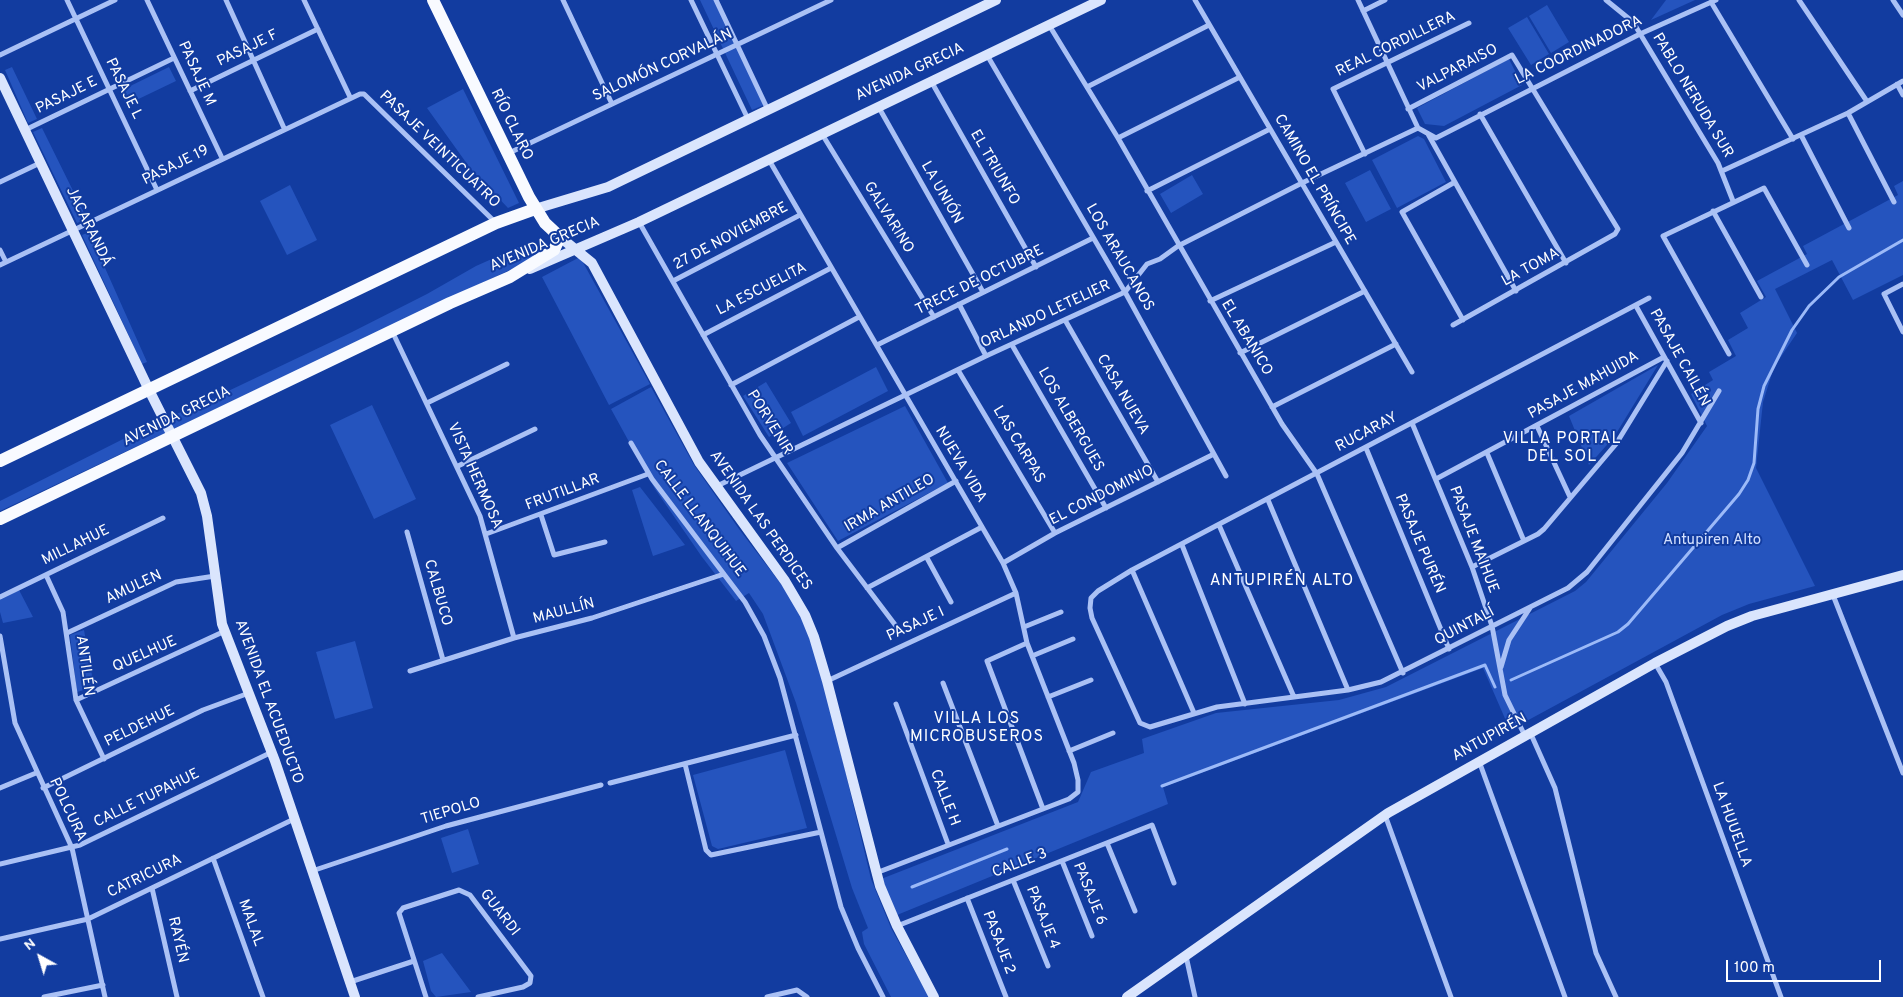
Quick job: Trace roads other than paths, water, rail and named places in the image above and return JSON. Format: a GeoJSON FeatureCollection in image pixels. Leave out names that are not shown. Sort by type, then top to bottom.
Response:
{"type":"FeatureCollection","features":[{"type":"Feature","properties":{"kind":"main road","name":"RÍO CLARO"},"geometry":{"type":"LineString","coordinates":[[433,0],[506,154],[535,209],[545,224],[560,237]]}},
{"type":"Feature","properties":{"kind":"main road","name":"AVENIDA GRECIA"},"geometry":{"type":"LineString","coordinates":[[0,461],[496,223],[535,209]]}},
{"type":"Feature","properties":{"kind":"main road"},"geometry":{"type":"LineString","coordinates":[[510,277],[554,250],[560,237]]}},
{"type":"Feature","properties":{"kind":"main road","name":"AVENIDA GRECIA"},"geometry":{"type":"LineString","coordinates":[[0,518],[392,331],[510,277]]}},
{"type":"Feature","properties":{"kind":"street","name":"PASAJE L"},"geometry":{"type":"LineString","coordinates":[[67,0],[158,190]]}},
{"type":"Feature","properties":{"kind":"street"},"geometry":{"type":"LineString","coordinates":[[0,55],[114,0]]}},
{"type":"Feature","properties":{"kind":"street","name":"PASAJE M"},"geometry":{"type":"LineString","coordinates":[[147,0],[222,158]]}},
{"type":"Feature","properties":{"kind":"street"},"geometry":{"type":"LineString","coordinates":[[226,0],[284,128]]}},
{"type":"Feature","properties":{"kind":"street"},"geometry":{"type":"LineString","coordinates":[[304,0],[350,97]]}},
{"type":"Feature","properties":{"kind":"street"},"geometry":{"type":"LineString","coordinates":[[563,0],[612,104]]}},
{"type":"Feature","properties":{"kind":"street"},"geometry":{"type":"LineString","coordinates":[[691,0],[748,119]]}},
{"type":"Feature","properties":{"kind":"street"},"geometry":{"type":"LineString","coordinates":[[716,0],[768,110]]}},
{"type":"Feature","properties":{"kind":"street","name":"SALOMÓN CORVALÁN"},"geometry":{"type":"LineString","coordinates":[[506,154],[831,0]]}},
{"type":"Feature","properties":{"kind":"street","name":"AVENIDA GRECIA"},"geometry":{"type":"LineString","coordinates":[[535,209],[608,187],[996,0]]}},
{"type":"Feature","properties":{"kind":"street","name":"AVENIDA GRECIA"},"geometry":{"type":"LineString","coordinates":[[510,277],[578,250],[639,222],[821,133],[1102,0]]}},
{"type":"Feature","properties":{"kind":"street","name":"CAMINO EL PRÍNCIPE"},"geometry":{"type":"LineString","coordinates":[[1195,0],[1412,372]]}},
{"type":"Feature","properties":{"kind":"street"},"geometry":{"type":"LineString","coordinates":[[1358,0],[1418,128],[1436,138],[1480,114],[1566,263]]}},
{"type":"Feature","properties":{"kind":"street"},"geometry":{"type":"LineString","coordinates":[[1363,11],[1385,0]]}},
{"type":"Feature","properties":{"kind":"street","name":"PABLO NERUDA SUR"},"geometry":{"type":"LineString","coordinates":[[1606,0],[1633,22],[1722,171],[1733,201]]}},
{"type":"Feature","properties":{"kind":"street"},"geometry":{"type":"LineString","coordinates":[[1799,0],[1866,100]]}},
{"type":"Feature","properties":{"kind":"street"},"geometry":{"type":"LineString","coordinates":[[1893,0],[1903,14]]}},
{"type":"Feature","properties":{"kind":"street"},"geometry":{"type":"LineString","coordinates":[[1713,1],[1793,139]]}},
{"type":"Feature","properties":{"kind":"street","name":"LA COORDINADORA"},"geometry":{"type":"LineString","coordinates":[[1480,114],[1640,34],[1713,1]]}},
{"type":"Feature","properties":{"kind":"street","name":"REAL CORDILLERA"},"geometry":{"type":"LineString","coordinates":[[1365,154],[1333,89],[1470,23]]}},
{"type":"Feature","properties":{"kind":"street","name":"EL ABANICO"},"geometry":{"type":"LineString","coordinates":[[1049,25],[1118,138],[1178,246],[1294,444],[1317,474],[1403,673]]}},
{"type":"Feature","properties":{"kind":"street"},"geometry":{"type":"LineString","coordinates":[[1087,87],[1209,25]]}},
{"type":"Feature","properties":{"kind":"street","name":"PASAJE F"},"geometry":{"type":"LineString","coordinates":[[190,91],[318,29]]}},
{"type":"Feature","properties":{"kind":"street","name":"LOS ARAUCANOS"},"geometry":{"type":"LineString","coordinates":[[987,55],[1125,292],[1226,476]]}},
{"type":"Feature","properties":{"kind":"street","name":"VALPARAISO"},"geometry":{"type":"LineString","coordinates":[[1408,109],[1512,55],[1532,88]]}},
{"type":"Feature","properties":{"kind":"street","name":"PASAJE E"},"geometry":{"type":"LineString","coordinates":[[25,130],[174,58]]}},
{"type":"Feature","properties":{"kind":"street"},"geometry":{"type":"LineString","coordinates":[[1118,138],[1240,77]]}},
{"type":"Feature","properties":{"kind":"street","name":"JACARANDÁ"},"geometry":{"type":"LineString","coordinates":[[0,78],[149,390]]}},
{"type":"Feature","properties":{"kind":"street","name":"EL TRIUNFO"},"geometry":{"type":"LineString","coordinates":[[931,81],[1036,267]]}},
{"type":"Feature","properties":{"kind":"street"},"geometry":{"type":"LineString","coordinates":[[1722,171],[1848,112],[1866,100],[1903,81]]}},
{"type":"Feature","properties":{"kind":"street"},"geometry":{"type":"LineString","coordinates":[[1897,84],[1903,95]]}},
{"type":"Feature","properties":{"kind":"street","name":"LA TOMA"},"geometry":{"type":"LineString","coordinates":[[1453,325],[1566,263],[1615,234],[1618,229],[1532,88]]}},
{"type":"Feature","properties":{"kind":"street","name":"PASAJE 19"},"geometry":{"type":"LineString","coordinates":[[3,263],[350,97],[364,94]]}},
{"type":"Feature","properties":{"kind":"street","name":"PASAJE VEINTICUATRO"},"geometry":{"type":"LineString","coordinates":[[364,94],[496,223]]}},
{"type":"Feature","properties":{"kind":"street","name":"LA UNIÓN"},"geometry":{"type":"LineString","coordinates":[[878,106],[983,292]]}},
{"type":"Feature","properties":{"kind":"street"},"geometry":{"type":"LineString","coordinates":[[1848,112],[1894,202]]}},
{"type":"Feature","properties":{"kind":"street","name":"ORLANDO LETELIER"},"geometry":{"type":"LineString","coordinates":[[715,487],[986,356],[1125,292],[1143,267],[1160,259],[1178,246],[1418,128]]}},
{"type":"Feature","properties":{"kind":"street"},"geometry":{"type":"LineString","coordinates":[[1147,192],[1270,129]]}},
{"type":"Feature","properties":{"kind":"street","name":"GALVARINO"},"geometry":{"type":"LineString","coordinates":[[821,133],[934,317]]}},
{"type":"Feature","properties":{"kind":"street"},"geometry":{"type":"LineString","coordinates":[[1427,134],[1516,291]]}},
{"type":"Feature","properties":{"kind":"street"},"geometry":{"type":"LineString","coordinates":[[1801,135],[1849,228]]}},
{"type":"Feature","properties":{"kind":"street","name":"NUEVA VIDA"},"geometry":{"type":"LineString","coordinates":[[769,160],[1003,562],[1016,593],[1027,643],[1069,751],[1078,780],[1078,792],[1070,799],[1043,808]]}},
{"type":"Feature","properties":{"kind":"street"},"geometry":{"type":"LineString","coordinates":[[0,182],[40,162]]}},
{"type":"Feature","properties":{"kind":"street"},"geometry":{"type":"LineString","coordinates":[[1455,182],[1402,212],[1463,320]]}},
{"type":"Feature","properties":{"kind":"street"},"geometry":{"type":"LineString","coordinates":[[1729,354],[1663,236],[1733,201],[1764,188],[1807,265]]}},
{"type":"Feature","properties":{"kind":"street"},"geometry":{"type":"LineString","coordinates":[[1713,211],[1761,297]]}},
{"type":"Feature","properties":{"kind":"street","name":"27 DE NOVIEMBRE"},"geometry":{"type":"LineString","coordinates":[[673,281],[800,215]]}},
{"type":"Feature","properties":{"kind":"street","name":"PORVENIR"},"geometry":{"type":"LineString","coordinates":[[639,222],[731,385],[776,458],[837,548],[896,626]]}},
{"type":"Feature","properties":{"kind":"street","name":"RÍO CLARO"},"geometry":{"type":"LineString","coordinates":[[560,237],[578,250]]}},
{"type":"Feature","properties":{"kind":"street","name":"TRECE DE OCTUBRE"},"geometry":{"type":"LineString","coordinates":[[877,345],[1094,238]]}},
{"type":"Feature","properties":{"kind":"street"},"geometry":{"type":"LineString","coordinates":[[1210,301],[1336,242]]}},
{"type":"Feature","properties":{"kind":"street"},"geometry":{"type":"LineString","coordinates":[[0,250],[3,263]]}},
{"type":"Feature","properties":{"kind":"street","name":"AVENIDA LAS PERDICES"},"geometry":{"type":"LineString","coordinates":[[578,250],[589,259],[598,274],[694,454],[715,487],[796,597],[814,637],[827,681],[876,873],[897,926],[934,997]]}},
{"type":"Feature","properties":{"kind":"street","name":"LA ESCUELITA"},"geometry":{"type":"LineString","coordinates":[[703,335],[831,268]]}},
{"type":"Feature","properties":{"kind":"street"},"geometry":{"type":"LineString","coordinates":[[1903,284],[1884,294],[1903,332]]}},
{"type":"Feature","properties":{"kind":"street"},"geometry":{"type":"LineString","coordinates":[[1240,352],[1365,291]]}},
{"type":"Feature","properties":{"kind":"street","name":"RUCARAY"},"geometry":{"type":"LineString","coordinates":[[1134,713],[1092,618],[1091,598],[1098,591],[1132,570],[1649,298]]}},
{"type":"Feature","properties":{"kind":"street"},"geometry":{"type":"LineString","coordinates":[[959,304],[986,356]]}},
{"type":"Feature","properties":{"kind":"street","name":"PASAJE CAILÉN"},"geometry":{"type":"LineString","coordinates":[[1636,306],[1701,423]]}},
{"type":"Feature","properties":{"kind":"street"},"geometry":{"type":"LineString","coordinates":[[731,385],[860,317]]}},
{"type":"Feature","properties":{"kind":"street","name":"CASA NUEVA"},"geometry":{"type":"LineString","coordinates":[[1065,320],[1158,482]]}},
{"type":"Feature","properties":{"kind":"street","name":"VISTA HERMOSA"},"geometry":{"type":"LineString","coordinates":[[392,331],[458,466],[486,534],[514,638]]}},
{"type":"Feature","properties":{"kind":"street"},"geometry":{"type":"LineString","coordinates":[[1272,407],[1396,344]]}},
{"type":"Feature","properties":{"kind":"street","name":"LOS ALBERGUES"},"geometry":{"type":"LineString","coordinates":[[1012,345],[1106,508]]}},
{"type":"Feature","properties":{"kind":"street"},"geometry":{"type":"LineString","coordinates":[[1472,567],[1544,529],[1616,444],[1666,359]]}},
{"type":"Feature","properties":{"kind":"street","name":"PASAJE MAHUIDA"},"geometry":{"type":"LineString","coordinates":[[1436,479],[1666,359]]}},
{"type":"Feature","properties":{"kind":"street"},"geometry":{"type":"LineString","coordinates":[[427,403],[507,364]]}},
{"type":"Feature","properties":{"kind":"street","name":"LAS CARPAS"},"geometry":{"type":"LineString","coordinates":[[958,370],[1055,533]]}},
{"type":"Feature","properties":{"kind":"street","name":"AVENIDA EL ACUEDUCTO"},"geometry":{"type":"LineString","coordinates":[[149,390],[201,493],[207,516],[224,631],[272,752],[354,997]]}},
{"type":"Feature","properties":{"kind":"street","name":"QUINTALÍ"},"geometry":{"type":"LineString","coordinates":[[1134,713],[1140,724],[1150,727],[1217,707],[1348,690],[1382,682],[1577,583],[1682,453],[1720,391]]}},
{"type":"Feature","properties":{"kind":"street","name":"PASAJE MAIHUE"},"geometry":{"type":"LineString","coordinates":[[1412,423],[1472,567],[1492,626],[1505,694],[1555,788],[1596,953],[1616,997]]}},
{"type":"Feature","properties":{"kind":"street"},"geometry":{"type":"LineString","coordinates":[[1537,426],[1570,498]]}},
{"type":"Feature","properties":{"kind":"street"},"geometry":{"type":"LineString","coordinates":[[458,466],[535,429]]}},
{"type":"Feature","properties":{"kind":"street","name":"CALLE LLANQUIHUE"},"geometry":{"type":"LineString","coordinates":[[631,443],[648,474],[749,608],[776,664],[796,735]]}},
{"type":"Feature","properties":{"kind":"street","name":"PASAJE PURÉN"},"geometry":{"type":"LineString","coordinates":[[1366,448],[1449,649]]}},
{"type":"Feature","properties":{"kind":"street"},"geometry":{"type":"LineString","coordinates":[[1487,452],[1524,541]]}},
{"type":"Feature","properties":{"kind":"street","name":"EL CONDOMINIO"},"geometry":{"type":"LineString","coordinates":[[1003,562],[1055,533],[1214,454]]}},
{"type":"Feature","properties":{"kind":"street","name":"FRUTILLAR"},"geometry":{"type":"LineString","coordinates":[[486,534],[648,474]]}},
{"type":"Feature","properties":{"kind":"street","name":"IRMA ANTILEO"},"geometry":{"type":"LineString","coordinates":[[837,548],[956,481]]}},
{"type":"Feature","properties":{"kind":"street"},"geometry":{"type":"LineString","coordinates":[[1268,500],[1348,690]]}},
{"type":"Feature","properties":{"kind":"street"},"geometry":{"type":"LineString","coordinates":[[541,515],[554,555],[605,542]]}},
{"type":"Feature","properties":{"kind":"street","name":"MILLAHUE"},"geometry":{"type":"LineString","coordinates":[[0,597],[163,518]]}},
{"type":"Feature","properties":{"kind":"street"},"geometry":{"type":"LineString","coordinates":[[1218,525],[1294,697]]}},
{"type":"Feature","properties":{"kind":"street"},"geometry":{"type":"LineString","coordinates":[[866,588],[927,558],[982,527]]}},
{"type":"Feature","properties":{"kind":"street","name":"CALBUCO"},"geometry":{"type":"LineString","coordinates":[[407,532],[443,660]]}},
{"type":"Feature","properties":{"kind":"street"},"geometry":{"type":"LineString","coordinates":[[1182,544],[1245,704]]}},
{"type":"Feature","properties":{"kind":"street"},"geometry":{"type":"LineString","coordinates":[[927,558],[951,602]]}},
{"type":"Feature","properties":{"kind":"street"},"geometry":{"type":"LineString","coordinates":[[1132,570],[1194,714]]}},
{"type":"Feature","properties":{"kind":"street","name":"MAULLÍN"},"geometry":{"type":"LineString","coordinates":[[410,671],[514,638],[571,624],[724,574]]}},
{"type":"Feature","properties":{"kind":"street","name":"ANTILÉN"},"geometry":{"type":"LineString","coordinates":[[46,575],[62,607],[76,700],[104,759]]}},
{"type":"Feature","properties":{"kind":"street","name":"ANTUPIRÉN"},"geometry":{"type":"LineString","coordinates":[[1127,997],[1385,815],[1655,663],[1727,626],[1752,616],[1903,575]]}},
{"type":"Feature","properties":{"kind":"street","name":"AMULEN"},"geometry":{"type":"LineString","coordinates":[[67,633],[176,582],[215,576]]}},
{"type":"Feature","properties":{"kind":"street","name":"PASAJE I"},"geometry":{"type":"LineString","coordinates":[[827,681],[1016,593]]}},
{"type":"Feature","properties":{"kind":"street"},"geometry":{"type":"LineString","coordinates":[[1833,595],[1903,772]]}},
{"type":"Feature","properties":{"kind":"street","name":"PASAJE MAIHUE"},"geometry":{"type":"LineString","coordinates":[[1500,670],[1509,640],[1531,607]]}},
{"type":"Feature","properties":{"kind":"street"},"geometry":{"type":"LineString","coordinates":[[1024,626],[1061,612]]}},
{"type":"Feature","properties":{"kind":"street","name":"QUELHUE"},"geometry":{"type":"LineString","coordinates":[[76,700],[224,631]]}},
{"type":"Feature","properties":{"kind":"street","name":"POLCURA"},"geometry":{"type":"LineString","coordinates":[[0,636],[11,711],[36,773],[72,848],[105,997]]}},
{"type":"Feature","properties":{"kind":"street"},"geometry":{"type":"LineString","coordinates":[[1032,656],[1073,639]]}},
{"type":"Feature","properties":{"kind":"street"},"geometry":{"type":"LineString","coordinates":[[876,873],[1043,808],[987,661],[1027,643]]}},
{"type":"Feature","properties":{"kind":"street","name":"LA HUUELLA"},"geometry":{"type":"LineString","coordinates":[[1655,663],[1666,682],[1781,997]]}},
{"type":"Feature","properties":{"kind":"street"},"geometry":{"type":"LineString","coordinates":[[1048,698],[1091,680]]}},
{"type":"Feature","properties":{"kind":"street"},"geometry":{"type":"LineString","coordinates":[[943,683],[998,826]]}},
{"type":"Feature","properties":{"kind":"street","name":"PELDEHUE"},"geometry":{"type":"LineString","coordinates":[[44,788],[203,710],[250,693]]}},
{"type":"Feature","properties":{"kind":"street","name":"CALLE H"},"geometry":{"type":"LineString","coordinates":[[896,704],[948,844]]}},
{"type":"Feature","properties":{"kind":"street"},"geometry":{"type":"LineString","coordinates":[[1069,751],[1113,732]]}},
{"type":"Feature","properties":{"kind":"street"},"geometry":{"type":"LineString","coordinates":[[610,782],[796,735],[848,926],[883,997]]}},
{"type":"Feature","properties":{"kind":"street","name":"CALLE TUPAHUE"},"geometry":{"type":"LineString","coordinates":[[0,864],[72,848],[272,752]]}},
{"type":"Feature","properties":{"kind":"street"},"geometry":{"type":"LineString","coordinates":[[1479,761],[1565,997]]}},
{"type":"Feature","properties":{"kind":"street"},"geometry":{"type":"LineString","coordinates":[[685,764],[706,850],[711,855],[821,832]]}},
{"type":"Feature","properties":{"kind":"street"},"geometry":{"type":"LineString","coordinates":[[0,788],[36,773]]}},
{"type":"Feature","properties":{"kind":"street","name":"TIEPOLO"},"geometry":{"type":"LineString","coordinates":[[312,871],[446,826],[601,784]]}},
{"type":"Feature","properties":{"kind":"street"},"geometry":{"type":"LineString","coordinates":[[1385,815],[1451,997]]}},
{"type":"Feature","properties":{"kind":"street","name":"CATRICURA"},"geometry":{"type":"LineString","coordinates":[[0,938],[88,919],[295,819]]}},
{"type":"Feature","properties":{"kind":"street","name":"CALLE 3"},"geometry":{"type":"LineString","coordinates":[[897,926],[1152,825],[1174,883]]}},
{"type":"Feature","properties":{"kind":"street"},"geometry":{"type":"LineString","coordinates":[[1107,843],[1135,911]]}},
{"type":"Feature","properties":{"kind":"street","name":"MALAL"},"geometry":{"type":"LineString","coordinates":[[213,858],[263,997]]}},
{"type":"Feature","properties":{"kind":"street","name":"PASAJE 6"},"geometry":{"type":"LineString","coordinates":[[1062,861],[1092,936]]}},
{"type":"Feature","properties":{"kind":"street","name":"PASAJE 4"},"geometry":{"type":"LineString","coordinates":[[1014,880],[1048,966]]}},
{"type":"Feature","properties":{"kind":"street","name":"RAYÉN"},"geometry":{"type":"LineString","coordinates":[[152,888],[177,997]]}},
{"type":"Feature","properties":{"kind":"street","name":"GUARDI"},"geometry":{"type":"LineString","coordinates":[[426,997],[398,915],[400,911],[454,890],[467,892],[529,973],[531,980],[523,987],[478,997]]}},
{"type":"Feature","properties":{"kind":"street","name":"PASAJE 2"},"geometry":{"type":"LineString","coordinates":[[967,898],[1006,997]]}},
{"type":"Feature","properties":{"kind":"street"},"geometry":{"type":"LineString","coordinates":[[1186,956],[1196,997]]}},
{"type":"Feature","properties":{"kind":"street"},"geometry":{"type":"LineString","coordinates":[[350,983],[414,961]]}},
{"type":"Feature","properties":{"kind":"street"},"geometry":{"type":"LineString","coordinates":[[44,997],[103,985]]}},
{"type":"Feature","properties":{"kind":"street"},"geometry":{"type":"LineString","coordinates":[[767,997],[798,990],[808,997]]}},
{"type":"Feature","properties":{"kind":"waterway"},"geometry":{"type":"LineString","coordinates":[[1511,680],[1618,632],[1628,624],[1739,494],[1748,480],[1754,463],[1758,409],[1764,386],[1792,330],[1809,306],[1839,277],[1903,240]]}},
{"type":"Feature","properties":{"kind":"waterway"},"geometry":{"type":"LineString","coordinates":[[1162,786],[1485,665],[1495,687]]}},
{"type":"Feature","properties":{"kind":"waterway"},"geometry":{"type":"LineString","coordinates":[[912,887],[1007,849]]}},
{"type":"Feature","properties":{"kind":"district","name":"VILLA PORTAL DEL SOL"},"geometry":{"type":"Point","coordinates":[1562,449]}},
{"type":"Feature","properties":{"kind":"district","name":"ANTUPIRÉN ALTO"},"geometry":{"type":"Point","coordinates":[1282,582]}},
{"type":"Feature","properties":{"kind":"district","name":"VILLA LOS MICROBUSEROS"},"geometry":{"type":"Point","coordinates":[977,729]}},
{"type":"Feature","properties":{"kind":"park label","name":"Antupiren Alto"},"geometry":{"type":"Point","coordinates":[1712,541]}}]}
